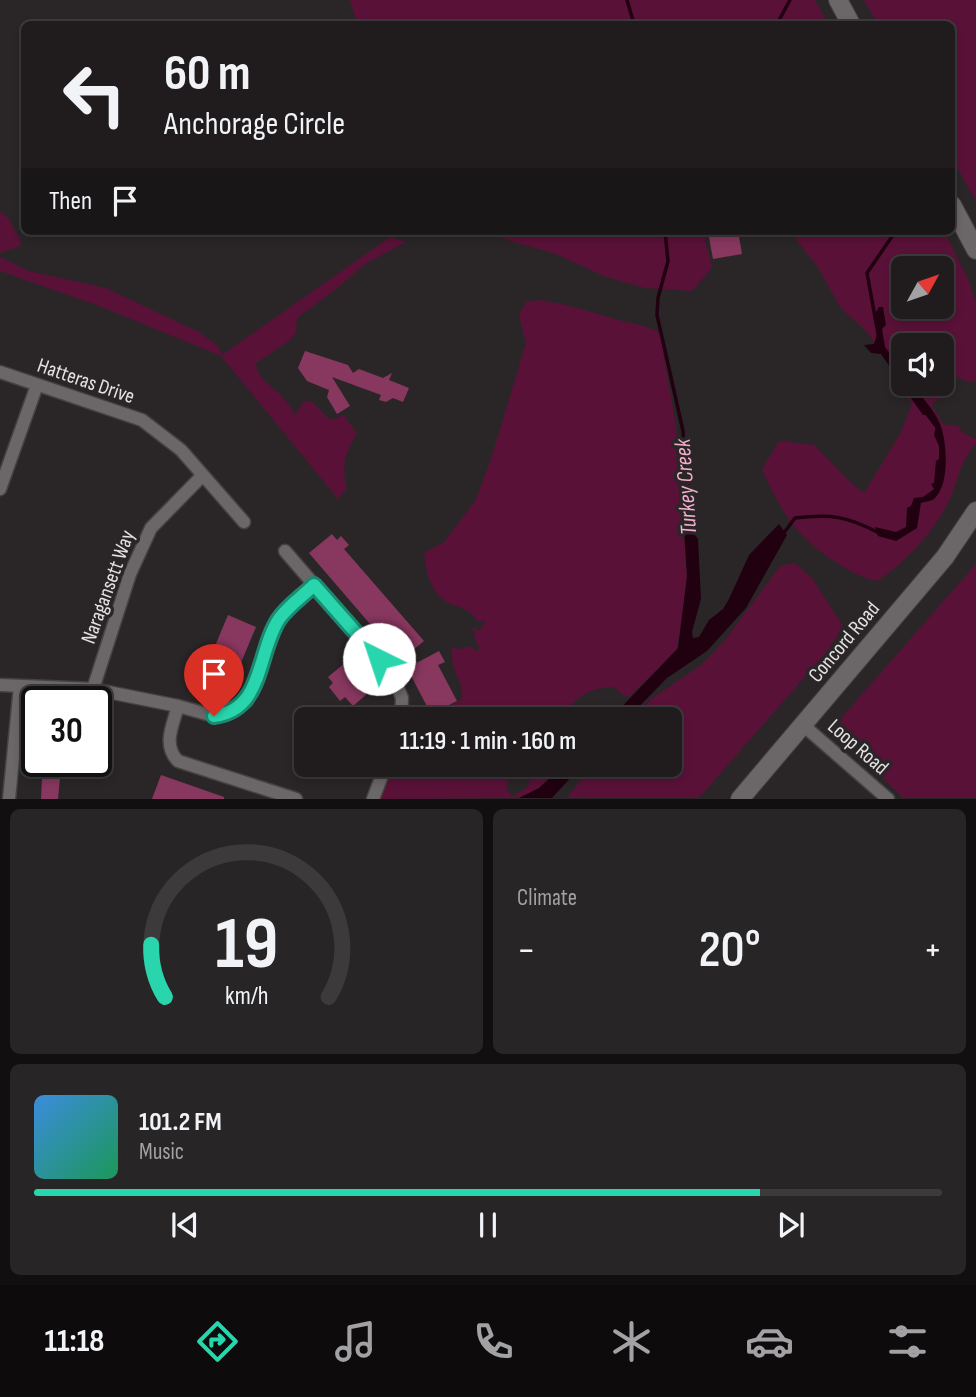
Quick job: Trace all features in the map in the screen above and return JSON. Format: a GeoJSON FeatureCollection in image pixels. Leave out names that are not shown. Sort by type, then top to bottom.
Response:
{"type":"FeatureCollection","features":[{"type":"Feature","properties":{"kind":"main road"},"geometry":{"type":"LineString","coordinates":[[838,0],[849,21]]}},
{"type":"Feature","properties":{"kind":"main road"},"geometry":{"type":"LineString","coordinates":[[955,211],[976,250]]}},
{"type":"Feature","properties":{"kind":"main road","name":"Concord Road"},"geometry":{"type":"LineString","coordinates":[[740,799],[945,556],[976,511]]}},
{"type":"Feature","properties":{"kind":"street","name":"Hatteras Drive"},"geometry":{"type":"LineString","coordinates":[[0,372],[142,420],[181,450],[244,522]]}},
{"type":"Feature","properties":{"kind":"street"},"geometry":{"type":"LineString","coordinates":[[0,489],[37,385]]}},
{"type":"Feature","properties":{"kind":"street","name":"Naragansett Way"},"geometry":{"type":"LineString","coordinates":[[94,686],[130,574],[150,528],[202,476]]}},
{"type":"Feature","properties":{"kind":"street"},"geometry":{"type":"LineString","coordinates":[[285,551],[393,676],[402,698],[402,707]]}},
{"type":"Feature","properties":{"kind":"street"},"geometry":{"type":"LineString","coordinates":[[112,693],[214,716],[230,713],[247,701],[278,620],[314,585]]}},
{"type":"Feature","properties":{"kind":"street"},"geometry":{"type":"LineString","coordinates":[[0,685],[20,686],[9,799]]}},
{"type":"Feature","properties":{"kind":"street"},"geometry":{"type":"LineString","coordinates":[[178,706],[169,738],[169,748],[178,761],[296,799]]}},
{"type":"Feature","properties":{"kind":"street","name":"Loop Road"},"geometry":{"type":"LineString","coordinates":[[803,725],[888,799]]}},
{"type":"Feature","properties":{"kind":"street"},"geometry":{"type":"LineString","coordinates":[[373,799],[381,777]]}},
{"type":"Feature","properties":{"kind":"shaded area"},"geometry":{"type":"Polygon","coordinates":[[[350,0],[815,0],[826,21],[356,21],[350,0]]]}},
{"type":"Feature","properties":{"kind":"shaded area"},"geometry":{"type":"Polygon","coordinates":[[[864,0],[976,0],[976,201],[955,164],[955,21],[876,21],[864,0]]]}},
{"type":"Feature","properties":{"kind":"shaded area"},"geometry":{"type":"Polygon","coordinates":[[[0,211],[9,219],[21,242],[20,246],[0,253],[0,211]]]}},
{"type":"Feature","properties":{"kind":"shaded area"},"geometry":{"type":"Polygon","coordinates":[[[498,235],[704,235],[712,268],[692,291],[645,288],[606,277],[556,254],[498,235]]]}},
{"type":"Feature","properties":{"kind":"shaded area"},"geometry":{"type":"Polygon","coordinates":[[[792,235],[946,235],[976,302],[976,381],[969,382],[954,376],[954,333],[891,333],[891,364],[866,331],[841,308],[817,266],[792,235]]]}},
{"type":"Feature","properties":{"kind":"shaded area"},"geometry":{"type":"Polygon","coordinates":[[[390,237],[406,242],[365,264],[297,318],[296,333],[289,341],[256,363],[262,377],[283,397],[295,415],[303,402],[312,402],[330,420],[344,415],[357,434],[345,460],[347,488],[338,499],[221,356],[102,307],[0,271],[0,257],[29,271],[106,288],[199,332],[218,346],[222,355],[390,237]]]}},
{"type":"Feature","properties":{"kind":"shaded area"},"geometry":{"type":"Polygon","coordinates":[[[539,300],[570,306],[642,326],[664,336],[663,353],[676,425],[687,576],[676,652],[628,697],[616,688],[607,688],[584,694],[570,707],[448,707],[462,699],[452,648],[470,646],[477,651],[480,648],[476,639],[473,640],[476,635],[472,630],[474,627],[479,631],[486,621],[478,621],[465,609],[449,603],[439,595],[429,578],[424,553],[444,542],[475,501],[490,462],[526,343],[519,315],[526,302],[539,300]]]}},
{"type":"Feature","properties":{"kind":"shaded area"},"geometry":{"type":"Polygon","coordinates":[[[908,396],[943,396],[931,404],[943,424],[958,426],[962,432],[976,439],[976,444],[966,458],[950,499],[933,528],[906,558],[877,581],[837,563],[800,533],[783,511],[762,469],[779,441],[814,445],[864,493],[900,434],[912,404],[908,396]]]}},
{"type":"Feature","properties":{"kind":"shaded area"},"geometry":{"type":"Polygon","coordinates":[[[795,563],[812,578],[843,626],[829,649],[699,798],[567,798],[583,777],[682,777],[682,707],[645,707],[651,699],[701,665],[725,640],[780,566],[795,563]]]}},
{"type":"Feature","properties":{"kind":"shaded area"},"geometry":{"type":"Polygon","coordinates":[[[976,564],[976,798],[903,798],[841,737],[836,724],[976,564]]]}},
{"type":"Feature","properties":{"kind":"shaded area"},"geometry":{"type":"Polygon","coordinates":[[[388,777],[509,777],[506,789],[513,796],[528,787],[530,777],[551,777],[539,788],[519,798],[380,799],[388,777]]]}},
{"type":"Feature","properties":{"kind":"water"},"geometry":{"type":"Polygon","coordinates":[[[879,307],[883,307],[886,325],[882,329],[885,347],[891,355],[891,369],[881,354],[871,353],[864,345],[874,344],[878,331],[876,312],[879,307]]]}},
{"type":"Feature","properties":{"kind":"water"},"geometry":{"type":"Polygon","coordinates":[[[909,396],[922,397],[938,420],[946,462],[943,483],[935,498],[921,503],[917,528],[896,541],[878,536],[875,527],[896,532],[906,527],[907,508],[911,506],[914,498],[923,497],[934,489],[931,484],[934,483],[939,446],[934,435],[936,426],[930,415],[923,415],[909,396]]]}},
{"type":"Feature","properties":{"kind":"water"},"geometry":{"type":"Polygon","coordinates":[[[689,481],[695,500],[697,530],[693,532],[698,539],[701,599],[692,632],[693,638],[699,637],[709,620],[723,609],[749,555],[779,524],[787,535],[746,608],[707,651],[667,678],[639,707],[621,707],[678,648],[687,576],[681,483],[689,481]]]}},
{"type":"Feature","properties":{"kind":"water"},"geometry":{"type":"Polygon","coordinates":[[[551,777],[571,777],[552,798],[519,798],[539,788],[551,777]]]}},
{"type":"Feature","properties":{"kind":"building"},"geometry":{"type":"Polygon","coordinates":[[[709,235],[739,235],[742,254],[713,259],[709,235]]]}},
{"type":"Feature","properties":{"kind":"building"},"geometry":{"type":"Polygon","coordinates":[[[305,351],[348,365],[353,373],[359,369],[383,378],[392,373],[389,380],[409,388],[403,402],[393,398],[386,402],[379,400],[381,395],[332,377],[350,406],[337,414],[327,397],[329,390],[307,381],[298,368],[305,351]]]}},
{"type":"Feature","properties":{"kind":"building"},"geometry":{"type":"Polygon","coordinates":[[[332,534],[337,540],[341,536],[349,545],[344,549],[424,641],[401,660],[309,553],[332,534]]]}},
{"type":"Feature","properties":{"kind":"building"},"geometry":{"type":"Polygon","coordinates":[[[228,615],[256,627],[227,696],[199,684],[228,615]]]}},
{"type":"Feature","properties":{"kind":"building"},"geometry":{"type":"Polygon","coordinates":[[[439,651],[445,662],[438,665],[457,701],[445,707],[427,707],[407,668],[439,651]]]}},
{"type":"Feature","properties":{"kind":"building"},"geometry":{"type":"Polygon","coordinates":[[[351,658],[375,687],[353,706],[345,697],[340,701],[329,687],[333,683],[328,677],[351,658]]]}},
{"type":"Feature","properties":{"kind":"building"},"geometry":{"type":"Polygon","coordinates":[[[161,775],[224,797],[224,799],[152,799],[161,775]]]}},
{"type":"Feature","properties":{"kind":"building"},"geometry":{"type":"Polygon","coordinates":[[[42,777],[60,778],[58,799],[41,799],[42,777]]]}},
{"type":"Feature","properties":{"kind":"waterway","name":"Turkey Creek"},"geometry":{"type":"LineString","coordinates":[[627,0],[633,21]]}},
{"type":"Feature","properties":{"kind":"waterway"},"geometry":{"type":"LineString","coordinates":[[779,21],[790,0]]}},
{"type":"Feature","properties":{"kind":"waterway","name":"Turkey Creek"},"geometry":{"type":"LineString","coordinates":[[665,235],[668,261],[658,298],[657,315],[683,431],[685,484]]}},
{"type":"Feature","properties":{"kind":"waterway"},"geometry":{"type":"LineString","coordinates":[[879,339],[867,273],[893,235]]}},
{"type":"Feature","properties":{"kind":"waterway"},"geometry":{"type":"LineString","coordinates":[[927,414],[939,430]]}},
{"type":"Feature","properties":{"kind":"waterway"},"geometry":{"type":"LineString","coordinates":[[783,534],[795,518],[819,516],[848,520],[879,533]]}},
{"type":"Feature","properties":{"kind":"route"},"geometry":{"type":"LineString","coordinates":[[214,716],[230,713],[247,701],[278,620],[314,585],[379,659]]}}]}
